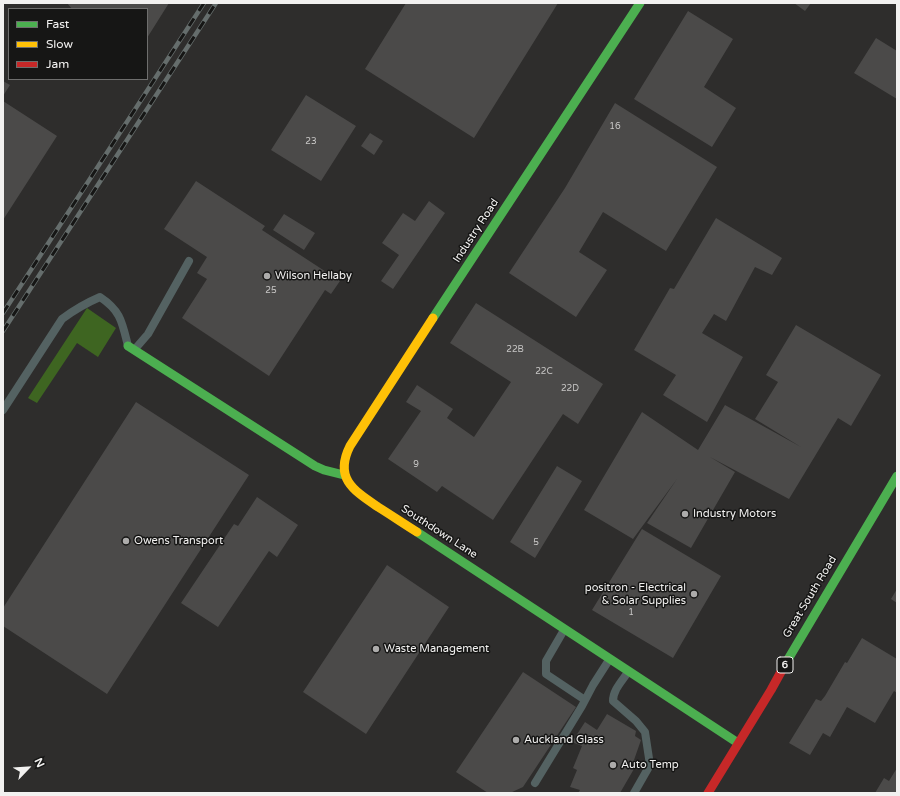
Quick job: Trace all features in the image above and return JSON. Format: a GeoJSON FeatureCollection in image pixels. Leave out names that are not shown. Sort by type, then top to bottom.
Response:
{"type":"FeatureCollection","features":[{"type":"Feature","properties":{"kind":"street","name":"Industry Road"},"geometry":{"type":"LineString","coordinates":[[344,475],[344,458],[350,446],[640,3]]}},
{"type":"Feature","properties":{"kind":"street"},"geometry":{"type":"LineString","coordinates":[[131,348],[315,466],[344,475]]}},
{"type":"Feature","properties":{"kind":"street","name":"Southdown Lane"},"geometry":{"type":"LineString","coordinates":[[344,475],[356,493],[738,743]]}},
{"type":"Feature","properties":{"kind":"street","name":"Great South Road"},"geometry":{"type":"LineString","coordinates":[[708,793],[771,690],[798,641],[897,476]]}},
{"type":"Feature","properties":{"kind":"lane"},"geometry":{"type":"LineString","coordinates":[[3,410],[62,319],[86,303],[100,297],[111,304],[116,311],[131,348],[148,334],[189,261]]}},
{"type":"Feature","properties":{"kind":"lane"},"geometry":{"type":"LineString","coordinates":[[565,629],[546,661],[546,674],[585,700]]}},
{"type":"Feature","properties":{"kind":"lane"},"geometry":{"type":"LineString","coordinates":[[535,783],[593,684],[610,659]]}},
{"type":"Feature","properties":{"kind":"lane"},"geometry":{"type":"LineString","coordinates":[[628,671],[613,695],[613,701],[642,727],[645,732],[650,765],[634,793]]}},
{"type":"Feature","properties":{"kind":"green space"},"geometry":{"type":"Polygon","coordinates":[[[87,308],[116,328],[98,357],[77,343],[37,403],[28,398],[87,308]]]}},
{"type":"Feature","properties":{"kind":"building"},"geometry":{"type":"Polygon","coordinates":[[[67,3],[169,3],[148,36],[148,8],[71,8],[67,3]]]}},
{"type":"Feature","properties":{"kind":"building"},"geometry":{"type":"Polygon","coordinates":[[[406,3],[558,3],[474,138],[365,69],[406,3]]]}},
{"type":"Feature","properties":{"kind":"building"},"geometry":{"type":"Polygon","coordinates":[[[794,3],[811,3],[805,11],[794,3]]]}},
{"type":"Feature","properties":{"kind":"building"},"geometry":{"type":"Polygon","coordinates":[[[688,11],[733,39],[704,87],[736,108],[712,147],[634,99],[688,11]]]}},
{"type":"Feature","properties":{"kind":"building"},"geometry":{"type":"Polygon","coordinates":[[[876,38],[897,51],[897,99],[854,73],[876,38]]]}},
{"type":"Feature","properties":{"kind":"building"},"geometry":{"type":"Polygon","coordinates":[[[3,81],[10,85],[3,96],[3,81]]]}},
{"type":"Feature","properties":{"kind":"building"},"geometry":{"type":"Polygon","coordinates":[[[306,95],[356,126],[321,181],[271,150],[306,95]]]}},
{"type":"Feature","properties":{"kind":"building"},"geometry":{"type":"Polygon","coordinates":[[[3,101],[57,136],[3,220],[3,101]]]}},
{"type":"Feature","properties":{"kind":"building"},"geometry":{"type":"Polygon","coordinates":[[[615,103],[717,167],[666,251],[603,212],[579,252],[607,270],[576,317],[509,273],[565,188],[615,103]]]}},
{"type":"Feature","properties":{"kind":"building"},"geometry":{"type":"Polygon","coordinates":[[[370,133],[383,141],[374,155],[361,146],[370,133]]]}},
{"type":"Feature","properties":{"kind":"building","name":"Wilson Hellaby"},"geometry":{"type":"Polygon","coordinates":[[[196,181],[265,226],[262,230],[340,281],[331,294],[325,290],[269,376],[182,318],[207,279],[197,273],[207,257],[164,229],[196,181]]]}},
{"type":"Feature","properties":{"kind":"building"},"geometry":{"type":"Polygon","coordinates":[[[429,201],[445,213],[393,289],[381,281],[399,255],[382,243],[403,213],[415,221],[429,201]]]}},
{"type":"Feature","properties":{"kind":"building"},"geometry":{"type":"Polygon","coordinates":[[[284,214],[315,233],[304,250],[273,230],[284,214]]]}},
{"type":"Feature","properties":{"kind":"building"},"geometry":{"type":"Polygon","coordinates":[[[716,218],[782,258],[772,275],[755,267],[726,321],[714,314],[702,333],[743,357],[707,422],[663,395],[676,375],[634,350],[670,288],[674,289],[716,218]]]}},
{"type":"Feature","properties":{"kind":"building"},"geometry":{"type":"Polygon","coordinates":[[[476,303],[603,384],[578,424],[563,414],[493,520],[442,486],[437,492],[388,459],[421,411],[406,402],[417,385],[453,409],[447,418],[474,437],[511,382],[450,343],[476,303]]]}},
{"type":"Feature","properties":{"kind":"building"},"geometry":{"type":"Polygon","coordinates":[[[796,325],[881,375],[851,426],[838,418],[789,499],[710,457],[735,472],[691,548],[647,523],[677,479],[633,539],[584,510],[642,412],[698,450],[725,405],[801,447],[755,419],[778,382],[766,375],[796,325]]]}},
{"type":"Feature","properties":{"kind":"building","name":"Owens Transport"},"geometry":{"type":"Polygon","coordinates":[[[136,402],[249,475],[107,694],[3,626],[3,608],[136,402]]]}},
{"type":"Feature","properties":{"kind":"building"},"geometry":{"type":"Polygon","coordinates":[[[557,466],[582,481],[535,558],[510,542],[557,466]]]}},
{"type":"Feature","properties":{"kind":"building"},"geometry":{"type":"Polygon","coordinates":[[[257,497],[298,525],[277,557],[269,551],[218,627],[181,603],[234,524],[238,526],[257,497]]]}},
{"type":"Feature","properties":{"kind":"building"},"geometry":{"type":"Polygon","coordinates":[[[642,529],[721,576],[673,658],[592,610],[642,529]]]}},
{"type":"Feature","properties":{"kind":"building","name":"Waste Management"},"geometry":{"type":"Polygon","coordinates":[[[387,565],[449,607],[366,734],[303,692],[387,565]]]}},
{"type":"Feature","properties":{"kind":"building"},"geometry":{"type":"Polygon","coordinates":[[[897,589],[897,603],[891,599],[897,589]]]}},
{"type":"Feature","properties":{"kind":"building"},"geometry":{"type":"Polygon","coordinates":[[[862,638],[897,659],[897,693],[894,691],[875,723],[847,707],[830,737],[823,733],[810,755],[789,743],[816,699],[821,701],[825,696],[845,662],[847,663],[862,638]]]}},
{"type":"Feature","properties":{"kind":"building","name":"Auckland Glass"},"geometry":{"type":"Polygon","coordinates":[[[523,672],[576,707],[523,787],[510,793],[488,793],[456,772],[523,672]]]}},
{"type":"Feature","properties":{"kind":"building"},"geometry":{"type":"Polygon","coordinates":[[[607,714],[636,731],[635,736],[641,740],[634,760],[638,762],[620,793],[578,793],[580,790],[570,787],[577,770],[573,768],[582,746],[572,742],[585,722],[597,730],[607,714]]]}},
{"type":"Feature","properties":{"kind":"building"},"geometry":{"type":"Polygon","coordinates":[[[897,768],[897,793],[875,793],[884,778],[889,781],[897,768]]]}},
{"type":"Feature","properties":{"kind":"railway"},"geometry":{"type":"LineString","coordinates":[[3,313],[204,3]]}},
{"type":"Feature","properties":{"kind":"railway"},"geometry":{"type":"LineString","coordinates":[[3,331],[216,3]]}},
{"type":"Feature","properties":{"kind":"traffic: fast"},"geometry":{"type":"LineString","coordinates":[[433,318],[640,3]]}},
{"type":"Feature","properties":{"kind":"traffic: fast"},"geometry":{"type":"LineString","coordinates":[[128,346],[315,466],[344,475]]}},
{"type":"Feature","properties":{"kind":"traffic: fast"},"geometry":{"type":"LineString","coordinates":[[787,661],[897,476]]}},
{"type":"Feature","properties":{"kind":"traffic: fast"},"geometry":{"type":"LineString","coordinates":[[417,532],[738,743]]}},
{"type":"Feature","properties":{"kind":"traffic: slow"},"geometry":{"type":"LineString","coordinates":[[417,532],[369,501],[354,489],[345,475],[344,467],[350,446],[433,318]]}},
{"type":"Feature","properties":{"kind":"traffic: jam"},"geometry":{"type":"LineString","coordinates":[[708,793],[787,661]]}},
{"type":"Feature","properties":{"kind":"place","name":"Wilson Hellaby"},"geometry":{"type":"Point","coordinates":[267,276]}},
{"type":"Feature","properties":{"kind":"place","name":"Industry Motors"},"geometry":{"type":"Point","coordinates":[685,514]}},
{"type":"Feature","properties":{"kind":"place","name":"Owens Transport"},"geometry":{"type":"Point","coordinates":[126,541]}},
{"type":"Feature","properties":{"kind":"place","name":"positron - Electrical & Solar Supplies"},"geometry":{"type":"Point","coordinates":[694,594]}},
{"type":"Feature","properties":{"kind":"place","name":"Waste Management"},"geometry":{"type":"Point","coordinates":[376,649]}},
{"type":"Feature","properties":{"kind":"place","name":"Auckland Glass"},"geometry":{"type":"Point","coordinates":[516,740]}},
{"type":"Feature","properties":{"kind":"place","name":"Auto Temp"},"geometry":{"type":"Point","coordinates":[613,765]}}]}
